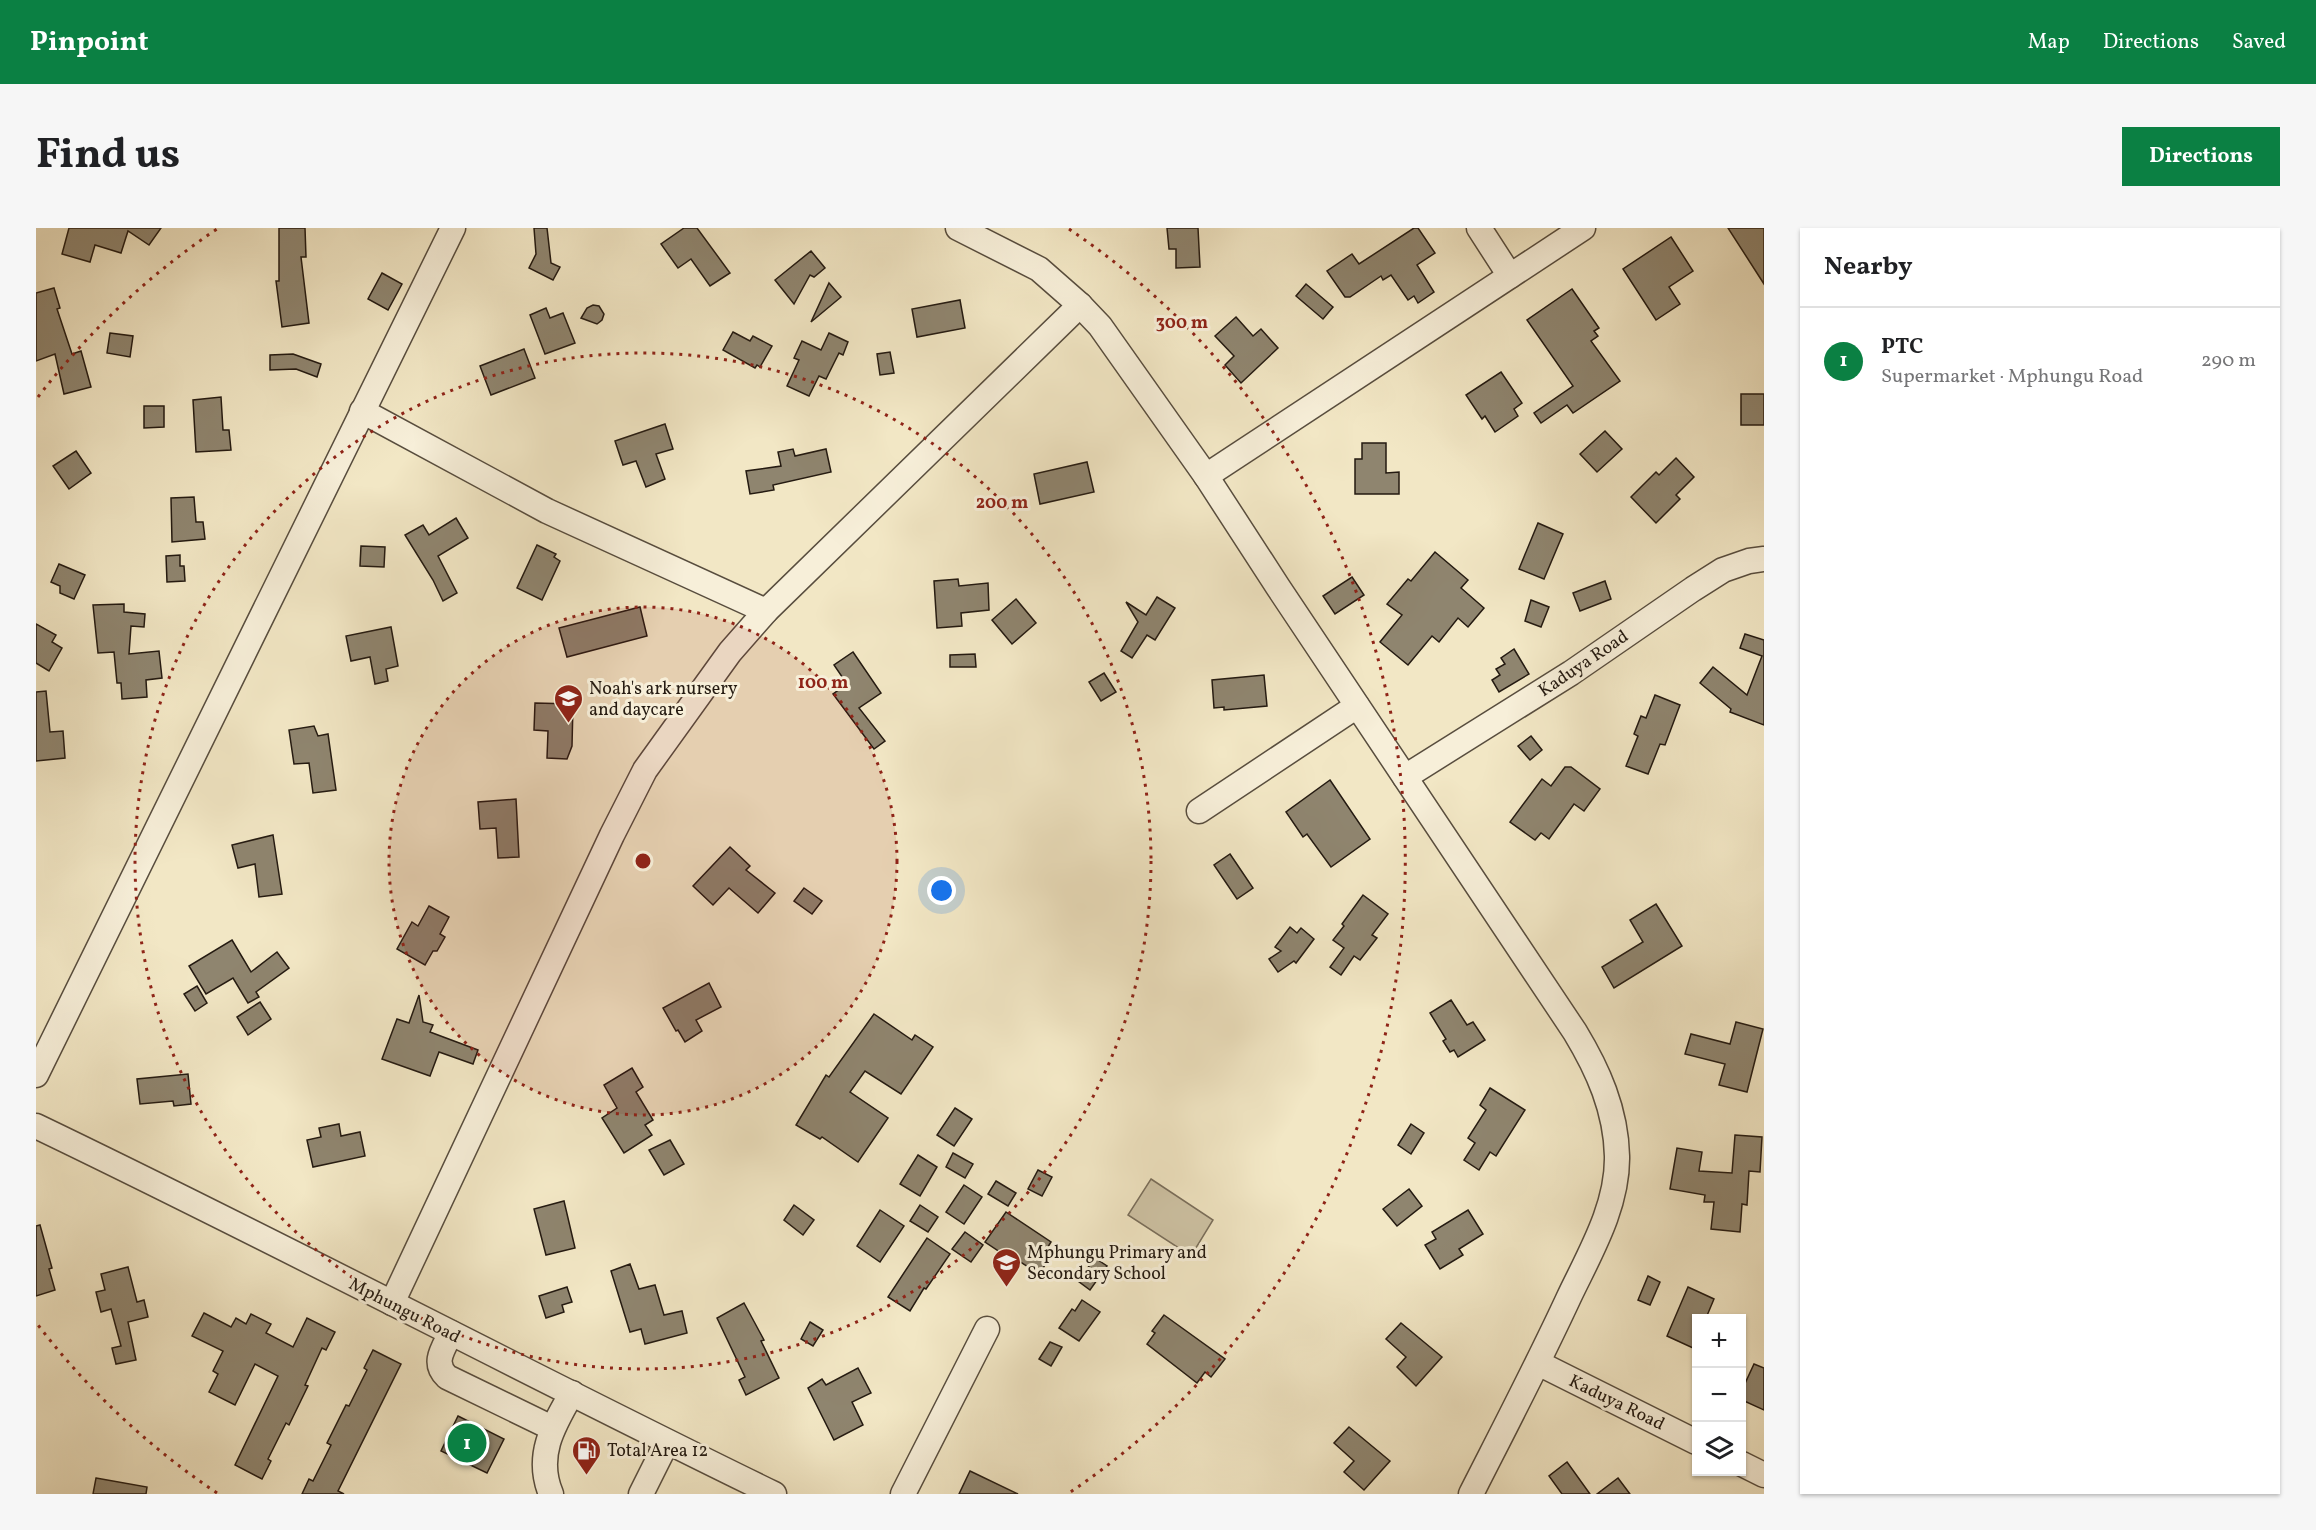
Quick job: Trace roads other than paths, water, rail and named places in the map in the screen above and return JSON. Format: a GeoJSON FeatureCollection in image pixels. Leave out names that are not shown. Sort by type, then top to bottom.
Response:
{"type":"FeatureCollection","features":[{"type":"Feature","properties":{"kind":"street"},"geometry":{"type":"LineString","coordinates":[[36,1075],[453,228]]}},
{"type":"Feature","properties":{"kind":"street"},"geometry":{"type":"LineString","coordinates":[[958,228],[1039,269],[1101,326],[1206,476],[1584,1047],[1601,1079],[1611,1113],[1617,1156],[1614,1187],[1601,1228],[1538,1363],[1471,1494]]}},
{"type":"Feature","properties":{"kind":"street"},"geometry":{"type":"LineString","coordinates":[[1479,228],[1510,276]]}},
{"type":"Feature","properties":{"kind":"street"},"geometry":{"type":"LineString","coordinates":[[1206,476],[1583,228]]}},
{"type":"Feature","properties":{"kind":"street"},"geometry":{"type":"LineString","coordinates":[[392,1303],[612,835],[645,770],[730,652],[766,611],[1080,305]]}},
{"type":"Feature","properties":{"kind":"street"},"geometry":{"type":"LineString","coordinates":[[362,411],[547,511],[766,611]]}},
{"type":"Feature","properties":{"kind":"street","name":"Kaduya Road"},"geometry":{"type":"LineString","coordinates":[[1405,777],[1571,672],[1724,570],[1749,561],[1764,559]]}},
{"type":"Feature","properties":{"kind":"street"},"geometry":{"type":"LineString","coordinates":[[1199,811],[1357,706]]}},
{"type":"Feature","properties":{"kind":"street","name":"Mphungu Road"},"geometry":{"type":"LineString","coordinates":[[36,1126],[193,1202],[774,1494]]}},
{"type":"Feature","properties":{"kind":"street"},"geometry":{"type":"LineString","coordinates":[[903,1494],[987,1329]]}},
{"type":"Feature","properties":{"kind":"street"},"geometry":{"type":"LineString","coordinates":[[451,1333],[439,1358],[440,1369],[447,1377],[552,1428]]}},
{"type":"Feature","properties":{"kind":"street","name":"Kaduya Road"},"geometry":{"type":"LineString","coordinates":[[1538,1363],[1692,1440]]}},
{"type":"Feature","properties":{"kind":"street"},"geometry":{"type":"LineString","coordinates":[[551,1494],[544,1462],[545,1448],[552,1428],[572,1393]]}},
{"type":"Feature","properties":{"kind":"street"},"geometry":{"type":"LineString","coordinates":[[641,1494],[667,1442]]}},
{"type":"Feature","properties":{"kind":"street"},"geometry":{"type":"LineString","coordinates":[[1746,1466],[1764,1475]]}},
{"type":"Feature","properties":{"kind":"place","name":"Noah's ark nursery and daycare"},"geometry":{"type":"Point","coordinates":[568,724]}},
{"type":"Feature","properties":{"kind":"place","name":"Mphungu Primary and Secondary School"},"geometry":{"type":"Point","coordinates":[1006,1288]}},
{"type":"Feature","properties":{"kind":"place","name":"PTC"},"geometry":{"type":"Point","coordinates":[467,1443]}},
{"type":"Feature","properties":{"kind":"place","name":"Total Area 12"},"geometry":{"type":"Point","coordinates":[586,1476]}}]}
